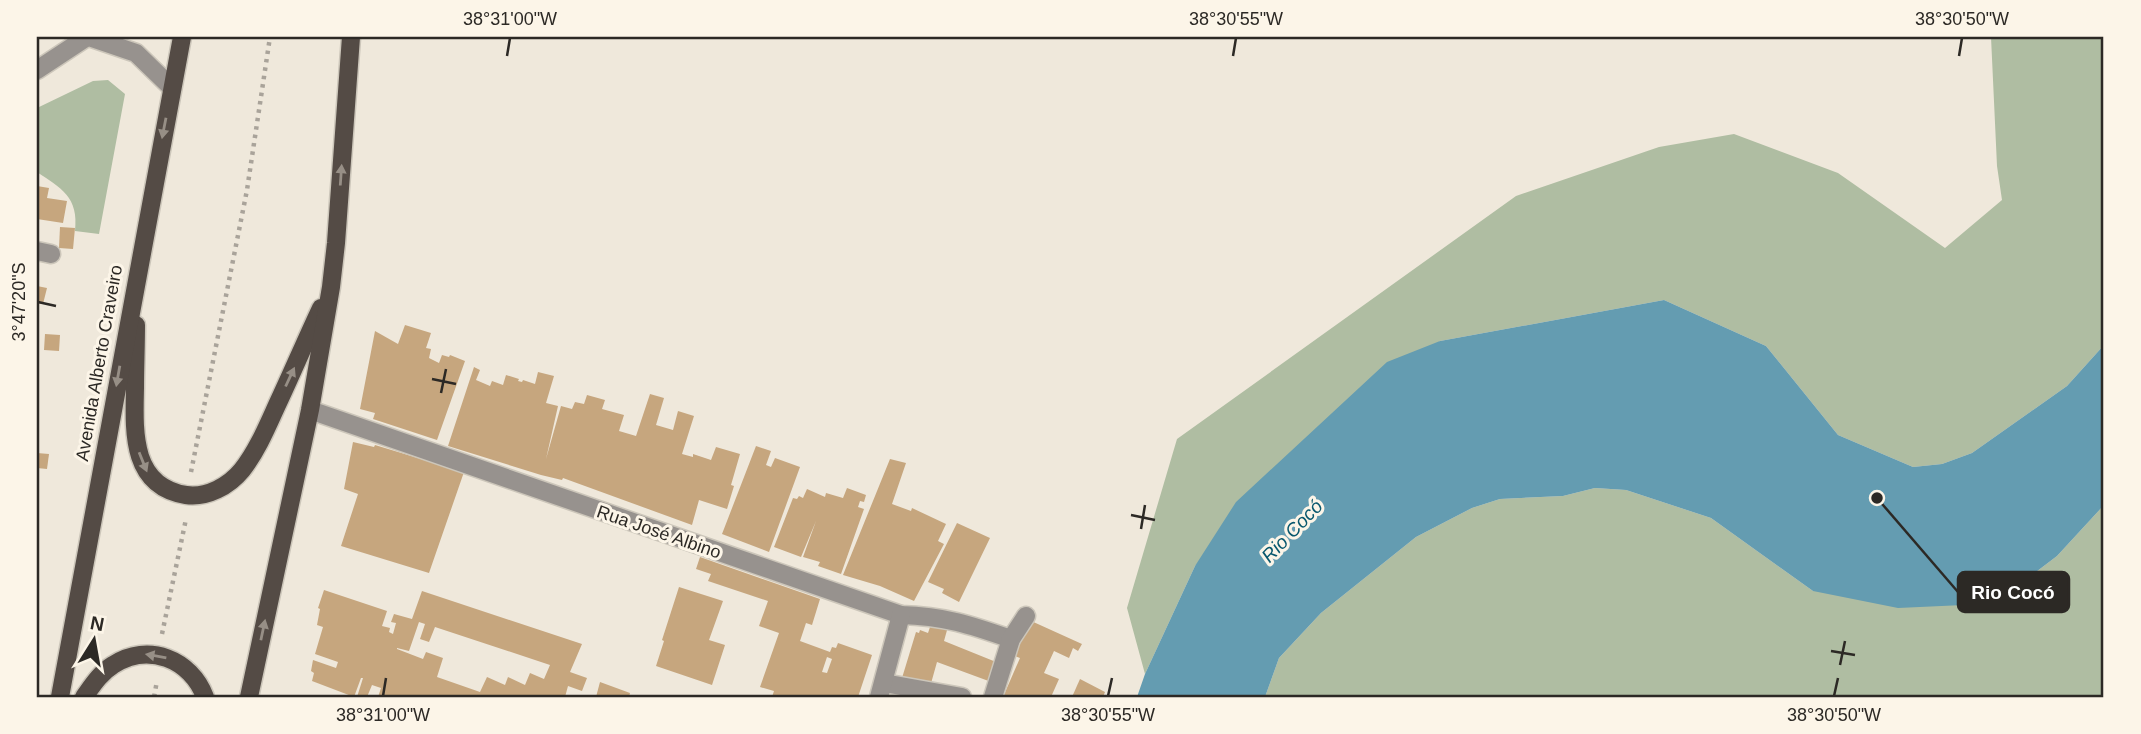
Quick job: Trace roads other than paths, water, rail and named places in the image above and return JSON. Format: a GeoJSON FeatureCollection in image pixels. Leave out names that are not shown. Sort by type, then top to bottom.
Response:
{"type":"FeatureCollection","features":[{"type":"Feature","properties":{"kind":"main road","name":"Avenida Alberto Craveiro"},"geometry":{"type":"LineString","coordinates":[[60,697],[182,37]]}},
{"type":"Feature","properties":{"kind":"main road"},"geometry":{"type":"LineString","coordinates":[[249,697],[310,410],[331,287],[337,243],[351,37]]}},
{"type":"Feature","properties":{"kind":"main road"},"geometry":{"type":"LineString","coordinates":[[137,272],[134,431],[138,449],[148,474],[156,483],[164,489],[189,496],[201,495],[223,487],[232,481],[247,462],[267,426],[331,287]]}},
{"type":"Feature","properties":{"kind":"main road"},"geometry":{"type":"LineString","coordinates":[[84,697],[103,672],[112,665],[143,654],[160,655],[186,667],[193,674],[205,697]]}},
{"type":"Feature","properties":{"kind":"street"},"geometry":{"type":"LineString","coordinates":[[37,70],[88,37],[136,53],[172,88]]}},
{"type":"Feature","properties":{"kind":"street","name":"Rua José Albino"},"geometry":{"type":"LineString","coordinates":[[310,410],[901,615],[944,618],[1011,639]]}},
{"type":"Feature","properties":{"kind":"street"},"geometry":{"type":"LineString","coordinates":[[901,615],[881,690],[962,697]]}},
{"type":"Feature","properties":{"kind":"street"},"geometry":{"type":"LineString","coordinates":[[993,697],[1011,639],[1026,616]]}},
{"type":"Feature","properties":{"kind":"water","name":"Rio Cocó"},"geometry":{"type":"Polygon","coordinates":[[[1664,300],[1766,346],[1838,435],[1913,467],[1942,464],[1972,453],[2067,386],[2104,345],[2104,505],[2057,556],[2011,591],[1985,604],[1898,608],[1813,591],[1711,518],[1626,490],[1595,488],[1563,496],[1500,499],[1472,508],[1416,537],[1321,613],[1279,658],[1265,697],[1137,697],[1195,566],[1236,502],[1387,362],[1440,341],[1664,300]]]}},
{"type":"Feature","properties":{"kind":"place","name":"Rio Cocó"},"geometry":{"type":"Point","coordinates":[1877,498]}}]}
